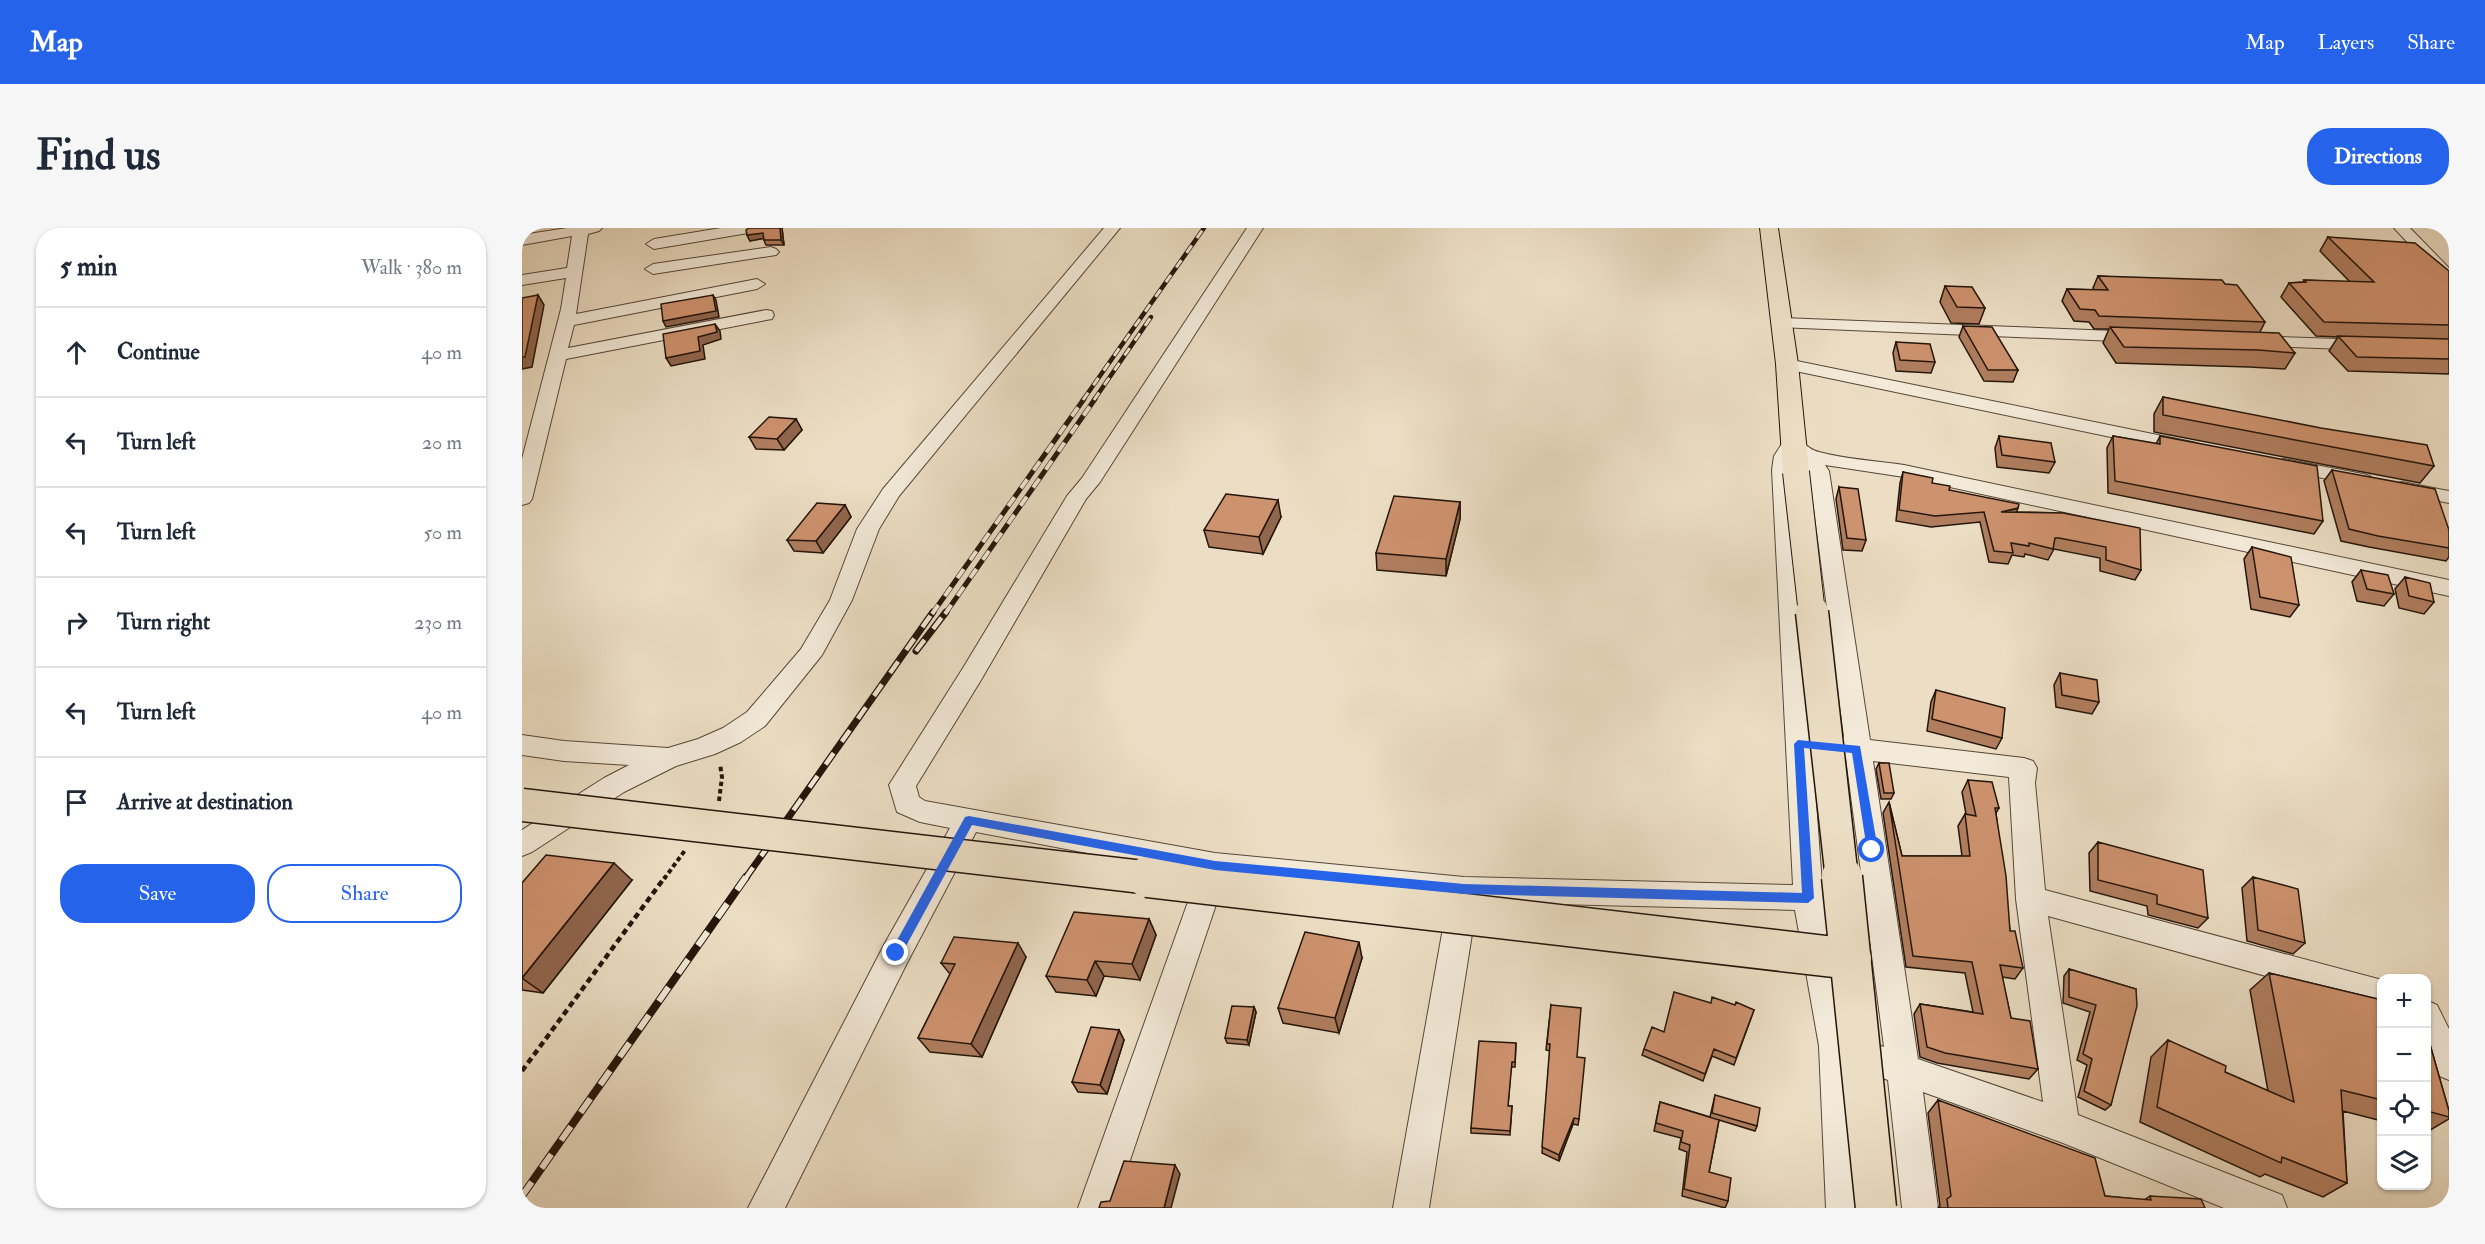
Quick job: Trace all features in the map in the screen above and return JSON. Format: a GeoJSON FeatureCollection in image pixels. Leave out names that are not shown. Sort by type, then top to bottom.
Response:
{"type":"FeatureCollection","features":[{"type":"Feature","properties":{"kind":"main road"},"geometry":{"type":"LineString","coordinates":[[1769,228],[1799,458],[1876,1208]]}},
{"type":"Feature","properties":{"kind":"main road"},"geometry":{"type":"LineString","coordinates":[[524,830],[1851,958]]}},
{"type":"Feature","properties":{"kind":"street"},"geometry":{"type":"LineString","coordinates":[[653,287],[654,236],[748,228]]}},
{"type":"Feature","properties":{"kind":"street"},"geometry":{"type":"LineString","coordinates":[[524,830],[668,758],[732,735],[756,719],[810,655],[841,600],[868,529],[890,493],[1112,228]]}},
{"type":"Feature","properties":{"kind":"street"},"geometry":{"type":"LineString","coordinates":[[1255,228],[1090,482],[1077,496],[972,674],[902,785],[907,804],[920,812],[1215,865],[1464,889],[1808,898]]}},
{"type":"Feature","properties":{"kind":"street"},"geometry":{"type":"LineString","coordinates":[[2402,228],[2449,277]]}},
{"type":"Feature","properties":{"kind":"street"},"geometry":{"type":"LineString","coordinates":[[522,240],[585,229],[558,355],[530,441],[522,499]]}},
{"type":"Feature","properties":{"kind":"street"},"geometry":{"type":"LineString","coordinates":[[566,321],[653,287],[771,252]]}},
{"type":"Feature","properties":{"kind":"street"},"geometry":{"type":"LineString","coordinates":[[522,280],[574,272]]}},
{"type":"Feature","properties":{"kind":"street"},"geometry":{"type":"LineString","coordinates":[[653,287],[757,284]]}},
{"type":"Feature","properties":{"kind":"street"},"geometry":{"type":"LineString","coordinates":[[558,355],[766,315]]}},
{"type":"Feature","properties":{"kind":"street"},"geometry":{"type":"LineString","coordinates":[[1782,322],[2160,338]]}},
{"type":"Feature","properties":{"kind":"street"},"geometry":{"type":"LineString","coordinates":[[2230,341],[2380,345]]}},
{"type":"Feature","properties":{"kind":"street"},"geometry":{"type":"LineString","coordinates":[[1787,364],[2205,450]]}},
{"type":"Feature","properties":{"kind":"street"},"geometry":{"type":"LineString","coordinates":[[1844,1208],[1835,1046],[1808,898],[1782,470],[1784,456],[1904,471],[2449,588]]}},
{"type":"Feature","properties":{"kind":"street"},"geometry":{"type":"LineString","coordinates":[[1799,458],[1819,471],[1904,1070],[1920,1208]]}},
{"type":"Feature","properties":{"kind":"street"},"geometry":{"type":"LineString","coordinates":[[2263,461],[2449,497]]}},
{"type":"Feature","properties":{"kind":"street"},"geometry":{"type":"LineString","coordinates":[[1798,744],[2024,768],[2022,783],[2031,898],[2063,1126]]}},
{"type":"Feature","properties":{"kind":"street"},"geometry":{"type":"LineString","coordinates":[[522,745],[564,751],[668,758]]}},
{"type":"Feature","properties":{"kind":"street"},"geometry":{"type":"LineString","coordinates":[[766,1208],[896,953],[969,820]]}},
{"type":"Feature","properties":{"kind":"street"},"geometry":{"type":"LineString","coordinates":[[1096,1208],[1215,865]]}},
{"type":"Feature","properties":{"kind":"street"},"geometry":{"type":"LineString","coordinates":[[1411,1208],[1464,889]]}},
{"type":"Feature","properties":{"kind":"street"},"geometry":{"type":"LineString","coordinates":[[2031,898],[2377,993]]}},
{"type":"Feature","properties":{"kind":"street"},"geometry":{"type":"LineString","coordinates":[[2431,1025],[2449,1064]]}},
{"type":"Feature","properties":{"kind":"street"},"geometry":{"type":"LineString","coordinates":[[1835,1046],[2063,1126],[2269,1208]]}},
{"type":"Feature","properties":{"kind":"path"},"geometry":{"type":"LineString","coordinates":[[717,742],[722,777],[717,805]]}},
{"type":"Feature","properties":{"kind":"path"},"geometry":{"type":"LineString","coordinates":[[522,1071],[688,847]]}},
{"type":"Feature","properties":{"kind":"building"},"geometry":{"type":"Polygon","coordinates":[[[749,228],[780,228],[781,240],[764,240],[763,233],[747,235],[746,230],[749,228]]]}},
{"type":"Feature","properties":{"kind":"building"},"geometry":{"type":"Polygon","coordinates":[[[2328,237],[2415,243],[2449,271],[2449,325],[2324,322],[2289,283],[2306,282],[2304,280],[2374,282],[2328,237]]]}},
{"type":"Feature","properties":{"kind":"building"},"geometry":{"type":"Polygon","coordinates":[[[2098,276],[2222,280],[2225,284],[2237,285],[2265,322],[2099,316],[2095,310],[2080,309],[2067,289],[2108,290],[2098,276]]]}},
{"type":"Feature","properties":{"kind":"building"},"geometry":{"type":"Polygon","coordinates":[[[1945,286],[1972,287],[1985,308],[1957,307],[1945,286]]]}},
{"type":"Feature","properties":{"kind":"building"},"geometry":{"type":"Polygon","coordinates":[[[538,295],[525,357],[522,357],[522,298],[538,295]]]}},
{"type":"Feature","properties":{"kind":"building"},"geometry":{"type":"Polygon","coordinates":[[[713,295],[716,311],[663,321],[661,304],[713,295]]]}},
{"type":"Feature","properties":{"kind":"building"},"geometry":{"type":"Polygon","coordinates":[[[715,324],[717,332],[698,337],[700,351],[666,358],[663,334],[715,324]]]}},
{"type":"Feature","properties":{"kind":"building"},"geometry":{"type":"Polygon","coordinates":[[[1963,326],[1992,327],[2018,370],[1988,370],[1963,326]]]}},
{"type":"Feature","properties":{"kind":"building"},"geometry":{"type":"Polygon","coordinates":[[[2110,327],[2279,333],[2295,353],[2124,347],[2110,327]]]}},
{"type":"Feature","properties":{"kind":"building"},"geometry":{"type":"Polygon","coordinates":[[[2338,336],[2449,339],[2449,359],[2357,357],[2338,336]]]}},
{"type":"Feature","properties":{"kind":"building"},"geometry":{"type":"Polygon","coordinates":[[[1896,342],[1930,344],[1935,362],[1900,360],[1896,342]]]}},
{"type":"Feature","properties":{"kind":"building"},"geometry":{"type":"Polygon","coordinates":[[[2163,397],[2321,428],[2427,445],[2434,466],[2163,415],[2163,397]]]}},
{"type":"Feature","properties":{"kind":"building"},"geometry":{"type":"Polygon","coordinates":[[[769,417],[796,419],[777,439],[749,437],[769,417]]]}},
{"type":"Feature","properties":{"kind":"building"},"geometry":{"type":"Polygon","coordinates":[[[1999,436],[2051,443],[2055,462],[2002,455],[1999,436]]]}},
{"type":"Feature","properties":{"kind":"building"},"geometry":{"type":"Polygon","coordinates":[[[2113,436],[2160,444],[2160,436],[2317,466],[2323,521],[2115,481],[2113,436]]]}},
{"type":"Feature","properties":{"kind":"building"},"geometry":{"type":"Polygon","coordinates":[[[2332,470],[2435,489],[2449,530],[2449,548],[2349,529],[2332,470]]]}},
{"type":"Feature","properties":{"kind":"building"},"geometry":{"type":"Polygon","coordinates":[[[1903,472],[1933,478],[1932,483],[1950,486],[1949,490],[2019,504],[2018,508],[2001,512],[2063,513],[2140,528],[2141,570],[2106,560],[2106,547],[2059,538],[2055,538],[2053,549],[2029,543],[2029,546],[2011,543],[2013,553],[1994,551],[1984,512],[1935,516],[1899,510],[1903,472]]]}},
{"type":"Feature","properties":{"kind":"building"},"geometry":{"type":"Polygon","coordinates":[[[1839,487],[1858,489],[1866,540],[1847,538],[1839,487]]]}},
{"type":"Feature","properties":{"kind":"building"},"geometry":{"type":"Polygon","coordinates":[[[1226,494],[1278,500],[1259,537],[1204,530],[1226,494]]]}},
{"type":"Feature","properties":{"kind":"building"},"geometry":{"type":"Polygon","coordinates":[[[1394,496],[1460,502],[1446,559],[1376,553],[1394,496]]]}},
{"type":"Feature","properties":{"kind":"building"},"geometry":{"type":"Polygon","coordinates":[[[817,503],[845,505],[816,541],[787,540],[817,503]]]}},
{"type":"Feature","properties":{"kind":"building"},"geometry":{"type":"Polygon","coordinates":[[[2252,547],[2291,557],[2299,605],[2260,597],[2252,547]]]}},
{"type":"Feature","properties":{"kind":"building"},"geometry":{"type":"Polygon","coordinates":[[[2361,570],[2388,575],[2394,594],[2367,589],[2361,570]]]}},
{"type":"Feature","properties":{"kind":"building"},"geometry":{"type":"Polygon","coordinates":[[[2405,577],[2430,583],[2434,602],[2409,596],[2405,577]]]}},
{"type":"Feature","properties":{"kind":"building"},"geometry":{"type":"Polygon","coordinates":[[[2060,673],[2097,680],[2099,702],[2062,695],[2060,673]]]}},
{"type":"Feature","properties":{"kind":"building"},"geometry":{"type":"Polygon","coordinates":[[[1936,690],[2005,708],[2002,738],[1932,719],[1936,690]]]}},
{"type":"Feature","properties":{"kind":"building"},"geometry":{"type":"Polygon","coordinates":[[[1879,763],[1889,763],[1894,793],[1884,793],[1879,763]]]}},
{"type":"Feature","properties":{"kind":"building"},"geometry":{"type":"Polygon","coordinates":[[[1968,780],[1992,782],[1999,808],[1995,808],[2006,876],[2010,931],[2015,931],[2023,968],[2000,965],[2011,1018],[2030,1021],[2038,1069],[1945,1053],[1927,1047],[1920,1004],[1983,1014],[1972,962],[1913,956],[1889,802],[1902,856],[1970,856],[1965,814],[1976,816],[1968,780]]]}},
{"type":"Feature","properties":{"kind":"building"},"geometry":{"type":"Polygon","coordinates":[[[2098,842],[2203,870],[2208,918],[2157,904],[2157,895],[2098,880],[2098,842]]]}},
{"type":"Feature","properties":{"kind":"building"},"geometry":{"type":"Polygon","coordinates":[[[546,855],[614,863],[522,978],[522,883],[546,855]]]}},
{"type":"Feature","properties":{"kind":"building"},"geometry":{"type":"Polygon","coordinates":[[[2253,877],[2298,889],[2305,943],[2258,930],[2253,877]]]}},
{"type":"Feature","properties":{"kind":"building"},"geometry":{"type":"Polygon","coordinates":[[[1074,912],[1149,919],[1132,964],[1095,961],[1087,980],[1046,976],[1074,912]]]}},
{"type":"Feature","properties":{"kind":"building"},"geometry":{"type":"Polygon","coordinates":[[[1305,932],[1359,942],[1335,1018],[1278,1008],[1305,932]]]}},
{"type":"Feature","properties":{"kind":"building"},"geometry":{"type":"Polygon","coordinates":[[[954,937],[1018,943],[971,1044],[918,1038],[955,964],[941,963],[954,937]]]}},
{"type":"Feature","properties":{"kind":"building"},"geometry":{"type":"Polygon","coordinates":[[[2069,969],[2136,989],[2137,1006],[2111,1105],[2084,1091],[2092,1059],[2083,1054],[2096,1005],[2069,997],[2069,969]]]}},
{"type":"Feature","properties":{"kind":"building"},"geometry":{"type":"Polygon","coordinates":[[[2269,973],[2377,999],[2377,1099],[2341,1090],[2347,1183],[2282,1157],[2281,1163],[2157,1107],[2168,1040],[2226,1066],[2225,1072],[2294,1102],[2269,973]]]}},
{"type":"Feature","properties":{"kind":"building"},"geometry":{"type":"Polygon","coordinates":[[[1674,992],[1711,1003],[1712,997],[1735,1005],[1736,1002],[1754,1010],[1736,1058],[1714,1049],[1705,1074],[1644,1049],[1652,1027],[1664,1032],[1674,992]]]}},
{"type":"Feature","properties":{"kind":"building"},"geometry":{"type":"Polygon","coordinates":[[[1551,1005],[1581,1008],[1577,1057],[1585,1058],[1579,1119],[1574,1118],[1559,1155],[1542,1147],[1551,1005]]]}},
{"type":"Feature","properties":{"kind":"building"},"geometry":{"type":"Polygon","coordinates":[[[1232,1006],[1254,1007],[1247,1040],[1225,1038],[1232,1006]]]}},
{"type":"Feature","properties":{"kind":"building"},"geometry":{"type":"Polygon","coordinates":[[[1091,1027],[1119,1030],[1100,1085],[1072,1082],[1091,1027]]]}},
{"type":"Feature","properties":{"kind":"building"},"geometry":{"type":"Polygon","coordinates":[[[1479,1041],[1516,1043],[1508,1106],[1512,1106],[1510,1131],[1471,1128],[1479,1041]]]}},
{"type":"Feature","properties":{"kind":"building"},"geometry":{"type":"Polygon","coordinates":[[[2431,1048],[2449,1111],[2449,1117],[2431,1112],[2431,1048]]]}},
{"type":"Feature","properties":{"kind":"building"},"geometry":{"type":"Polygon","coordinates":[[[1715,1095],[1760,1108],[1757,1126],[1712,1113],[1715,1095]]]}},
{"type":"Feature","properties":{"kind":"building"},"geometry":{"type":"Polygon","coordinates":[[[1938,1100],[2095,1158],[2105,1196],[2151,1200],[2150,1196],[2201,1199],[2205,1208],[1948,1208],[1947,1199],[1951,1196],[1938,1100]]]}},
{"type":"Feature","properties":{"kind":"building"},"geometry":{"type":"Polygon","coordinates":[[[1660,1102],[1719,1120],[1709,1172],[1731,1178],[1728,1201],[1684,1189],[1690,1145],[1681,1142],[1683,1131],[1656,1123],[1660,1102]]]}},
{"type":"Feature","properties":{"kind":"building"},"geometry":{"type":"Polygon","coordinates":[[[1124,1161],[1175,1165],[1164,1208],[1099,1208],[1101,1202],[1110,1201],[1124,1161]]]}},
{"type":"Feature","properties":{"kind":"railway"},"geometry":{"type":"LineString","coordinates":[[1083,400],[1204,228]]}},
{"type":"Feature","properties":{"kind":"railway"},"geometry":{"type":"LineString","coordinates":[[1094,400],[1151,317]]}},
{"type":"Feature","properties":{"kind":"railway"},"geometry":{"type":"LineString","coordinates":[[932,614],[1084,399]]}},
{"type":"Feature","properties":{"kind":"railway"},"geometry":{"type":"LineString","coordinates":[[945,614],[1095,399]]}},
{"type":"Feature","properties":{"kind":"railway"},"geometry":{"type":"LineString","coordinates":[[745,879],[933,612]]}},
{"type":"Feature","properties":{"kind":"railway"},"geometry":{"type":"LineString","coordinates":[[916,651],[946,612]]}},
{"type":"Feature","properties":{"kind":"railway"},"geometry":{"type":"LineString","coordinates":[[522,1196],[746,877]]}},
{"type":"Feature","properties":{"kind":"route"},"geometry":{"type":"LineString","coordinates":[[896,953],[969,820],[1215,865],[1464,889],[1808,898],[1798,744],[1857,749],[1872,850]]}}]}
